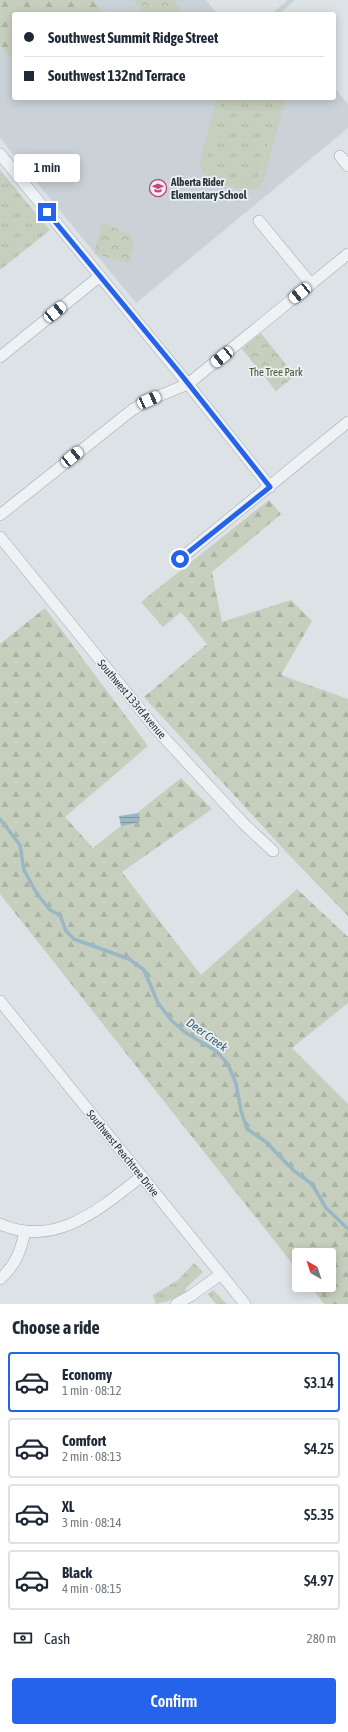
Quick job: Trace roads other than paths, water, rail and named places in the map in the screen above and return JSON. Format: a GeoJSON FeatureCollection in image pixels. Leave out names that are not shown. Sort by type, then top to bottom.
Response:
{"type":"FeatureCollection","features":[{"type":"Feature","properties":{"kind":"street"},"geometry":{"type":"LineString","coordinates":[[0,154],[270,487]]}},
{"type":"Feature","properties":{"kind":"street"},"geometry":{"type":"LineString","coordinates":[[340,156],[348,166]]}},
{"type":"Feature","properties":{"kind":"street"},"geometry":{"type":"LineString","coordinates":[[259,221],[312,284]]}},
{"type":"Feature","properties":{"kind":"street"},"geometry":{"type":"LineString","coordinates":[[0,515],[132,410],[149,400],[188,384],[348,254]]}},
{"type":"Feature","properties":{"kind":"street"},"geometry":{"type":"LineString","coordinates":[[0,357],[100,276]]}},
{"type":"Feature","properties":{"kind":"street"},"geometry":{"type":"LineString","coordinates":[[180,559],[348,422]]}},
{"type":"Feature","properties":{"kind":"street","name":"Southwest 133rd Avenue"},"geometry":{"type":"LineString","coordinates":[[0,537],[160,733],[243,823],[273,851]]}},
{"type":"Feature","properties":{"kind":"street","name":"Southwest Peachtree Drive"},"geometry":{"type":"LineString","coordinates":[[0,1001],[245,1304]]}},
{"type":"Feature","properties":{"kind":"street"},"geometry":{"type":"LineString","coordinates":[[0,1224],[25,1231],[49,1231],[63,1228],[103,1207],[142,1176]]}},
{"type":"Feature","properties":{"kind":"street"},"geometry":{"type":"LineString","coordinates":[[0,1279],[15,1263],[21,1249],[25,1231]]}},
{"type":"Feature","properties":{"kind":"street"},"geometry":{"type":"LineString","coordinates":[[176,1304],[192,1295],[221,1274]]}},
{"type":"Feature","properties":{"kind":"water"},"geometry":{"type":"Polygon","coordinates":[[[139,813],[140,822],[121,826],[119,816],[139,813]]]}},
{"type":"Feature","properties":{"kind":"waterway","name":"Deer Creek"},"geometry":{"type":"LineString","coordinates":[[0,819],[20,845],[24,870],[37,894],[50,910],[60,915],[66,931],[74,939],[129,959],[144,970],[158,1003],[172,1021],[186,1033],[216,1051],[228,1064],[236,1084],[241,1111],[247,1129],[266,1142],[293,1170],[312,1184],[326,1208],[348,1229]]}},
{"type":"Feature","properties":{"kind":"place","name":"Alberta Rider Elementary School"},"geometry":{"type":"Point","coordinates":[158,188]}},
{"type":"Feature","properties":{"kind":"park label","name":"The Tree Park"},"geometry":{"type":"Point","coordinates":[276,372]}}]}
